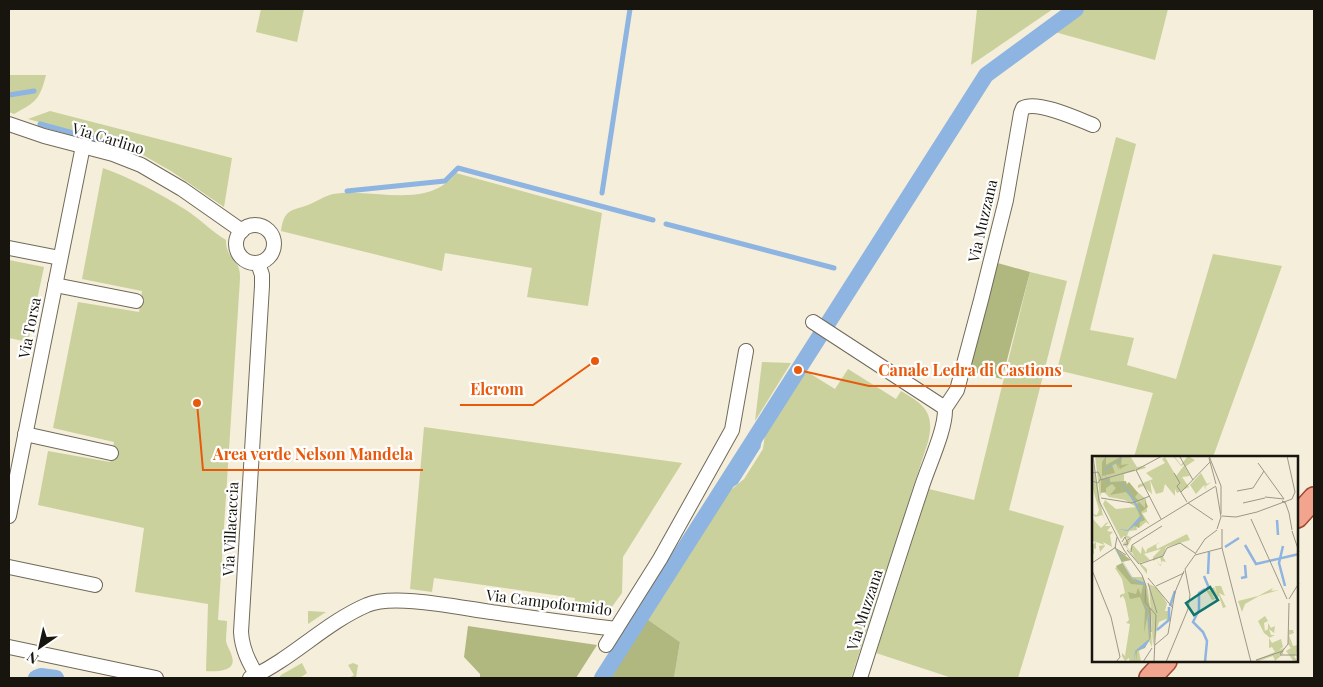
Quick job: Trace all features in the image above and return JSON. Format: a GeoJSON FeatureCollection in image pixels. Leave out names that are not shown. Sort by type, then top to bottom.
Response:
{"type":"FeatureCollection","features":[{"type":"Feature","properties":{"kind":"main road"},"geometry":{"type":"LineString","coordinates":[[1298,516],[1314,498]]}},
{"type":"Feature","properties":{"kind":"main road"},"geometry":{"type":"LineString","coordinates":[[1150,678],[1165,662]]}},
{"type":"Feature","properties":{"kind":"street","name":"Via Muzzana"},"geometry":{"type":"LineString","coordinates":[[860,678],[918,496],[943,426],[945,408],[957,390],[1006,200],[1023,108],[1032,105],[1042,107],[1093,125]]}},
{"type":"Feature","properties":{"kind":"street","name":"Via Carlino"},"geometry":{"type":"LineString","coordinates":[[9,124],[132,161],[163,176],[242,231]]}},
{"type":"Feature","properties":{"kind":"street","name":"Via Torsa"},"geometry":{"type":"LineString","coordinates":[[9,516],[83,146]]}},
{"type":"Feature","properties":{"kind":"street"},"geometry":{"type":"LineString","coordinates":[[256,226],[262,227],[270,234],[274,245],[264,261],[258,263],[246,261],[238,253],[236,241],[242,231],[256,226]]}},
{"type":"Feature","properties":{"kind":"street"},"geometry":{"type":"LineString","coordinates":[[9,248],[60,258]]}},
{"type":"Feature","properties":{"kind":"street","name":"Via Villacaccia"},"geometry":{"type":"LineString","coordinates":[[255,677],[244,649],[241,632],[262,286],[262,274],[258,263]]}},
{"type":"Feature","properties":{"kind":"street"},"geometry":{"type":"LineString","coordinates":[[55,285],[136,301]]}},
{"type":"Feature","properties":{"kind":"street"},"geometry":{"type":"LineString","coordinates":[[815,324],[945,408]]}},
{"type":"Feature","properties":{"kind":"street","name":"Via Campoformido"},"geometry":{"type":"LineString","coordinates":[[255,677],[347,616],[368,604],[381,600],[430,604],[616,629],[660,558],[732,430],[746,350]]}},
{"type":"Feature","properties":{"kind":"street"},"geometry":{"type":"LineString","coordinates":[[25,434],[111,453]]}},
{"type":"Feature","properties":{"kind":"street"},"geometry":{"type":"LineString","coordinates":[[9,567],[95,585]]}},
{"type":"Feature","properties":{"kind":"street"},"geometry":{"type":"LineString","coordinates":[[606,645],[616,629]]}},
{"type":"Feature","properties":{"kind":"street"},"geometry":{"type":"LineString","coordinates":[[9,647],[156,678]]}},
{"type":"Feature","properties":{"kind":"green space"},"geometry":{"type":"Polygon","coordinates":[[[261,9],[304,9],[297,42],[256,32],[261,9]]]}},
{"type":"Feature","properties":{"kind":"green space"},"geometry":{"type":"Polygon","coordinates":[[[977,9],[1053,9],[971,65],[977,9]]]}},
{"type":"Feature","properties":{"kind":"green space"},"geometry":{"type":"Polygon","coordinates":[[[1085,9],[1168,9],[1155,60],[1055,32],[1085,9]]]}},
{"type":"Feature","properties":{"kind":"green space"},"geometry":{"type":"Polygon","coordinates":[[[9,75],[46,75],[42,90],[36,99],[14,114],[9,112],[9,75]]]}},
{"type":"Feature","properties":{"kind":"green space"},"geometry":{"type":"Polygon","coordinates":[[[50,111],[232,158],[224,207],[171,171],[127,146],[28,119],[50,111]]]}},
{"type":"Feature","properties":{"kind":"green space"},"geometry":{"type":"Polygon","coordinates":[[[1116,137],[1136,144],[1090,330],[1134,338],[1127,365],[1176,379],[1213,254],[1282,266],[1213,456],[1134,456],[1153,393],[1057,370],[1116,137]]]}},
{"type":"Feature","properties":{"kind":"green space"},"geometry":{"type":"Polygon","coordinates":[[[103,168],[146,187],[191,214],[226,240],[228,252],[239,269],[240,279],[218,620],[227,621],[226,641],[233,662],[231,666],[224,670],[206,671],[208,604],[135,592],[144,528],[38,505],[48,451],[110,462],[114,442],[53,428],[78,302],[139,312],[142,291],[82,279],[103,168]]]}},
{"type":"Feature","properties":{"kind":"green space"},"geometry":{"type":"Polygon","coordinates":[[[456,173],[602,213],[588,306],[527,297],[532,268],[445,253],[442,271],[281,231],[284,218],[289,212],[333,194],[415,194],[430,191],[444,185],[456,173]]]}},
{"type":"Feature","properties":{"kind":"green space"},"geometry":{"type":"Polygon","coordinates":[[[9,260],[44,267],[28,342],[9,338],[9,260]]]}},
{"type":"Feature","properties":{"kind":"green space"},"geometry":{"type":"Polygon","coordinates":[[[994,262],[1030,272],[1002,379],[966,370],[994,262]]]}},
{"type":"Feature","properties":{"kind":"green space"},"geometry":{"type":"Polygon","coordinates":[[[1030,272],[1067,281],[1009,510],[1064,526],[1018,678],[952,678],[876,653],[929,489],[974,500],[1030,272]]]}},
{"type":"Feature","properties":{"kind":"green space"},"geometry":{"type":"Polygon","coordinates":[[[762,362],[791,363],[755,421],[762,362]]]}},
{"type":"Feature","properties":{"kind":"green space"},"geometry":{"type":"Polygon","coordinates":[[[801,368],[835,389],[848,369],[896,399],[901,391],[922,406],[929,417],[930,432],[928,442],[851,678],[674,678],[680,642],[644,617],[721,498],[744,479],[763,449],[766,427],[801,368]]]}},
{"type":"Feature","properties":{"kind":"green space"},"geometry":{"type":"Polygon","coordinates":[[[424,427],[682,463],[623,557],[622,593],[606,615],[573,611],[575,598],[434,578],[432,592],[410,589],[424,427]]]}},
{"type":"Feature","properties":{"kind":"green space"},"geometry":{"type":"Polygon","coordinates":[[[308,611],[326,612],[308,624],[308,611]]]}},
{"type":"Feature","properties":{"kind":"green space"},"geometry":{"type":"Polygon","coordinates":[[[644,617],[680,642],[674,678],[605,678],[644,617]]]}},
{"type":"Feature","properties":{"kind":"green space"},"geometry":{"type":"Polygon","coordinates":[[[468,626],[597,645],[576,678],[480,678],[480,674],[464,657],[468,626]]]}},
{"type":"Feature","properties":{"kind":"green space"},"geometry":{"type":"Polygon","coordinates":[[[302,663],[307,673],[300,678],[279,678],[281,675],[302,663]]]}},
{"type":"Feature","properties":{"kind":"green space"},"geometry":{"type":"Polygon","coordinates":[[[353,663],[358,665],[356,678],[349,678],[354,675],[348,665],[353,663]]]}},
{"type":"Feature","properties":{"kind":"waterway"},"geometry":{"type":"LineString","coordinates":[[602,193],[630,9]]}},
{"type":"Feature","properties":{"kind":"waterway"},"geometry":{"type":"LineString","coordinates":[[602,678],[986,75],[1076,9]]}},
{"type":"Feature","properties":{"kind":"waterway"},"geometry":{"type":"LineString","coordinates":[[9,95],[34,91]]}},
{"type":"Feature","properties":{"kind":"waterway"},"geometry":{"type":"LineString","coordinates":[[40,124],[125,147]]}},
{"type":"Feature","properties":{"kind":"waterway"},"geometry":{"type":"LineString","coordinates":[[347,191],[445,181],[458,168],[653,220]]}},
{"type":"Feature","properties":{"kind":"waterway"},"geometry":{"type":"LineString","coordinates":[[666,224],[834,268]]}},
{"type":"Feature","properties":{"kind":"waterway"},"geometry":{"type":"LineString","coordinates":[[721,491],[736,482],[758,447],[762,426]]}},
{"type":"Feature","properties":{"kind":"waterway"},"geometry":{"type":"LineString","coordinates":[[36,678],[41,676],[56,678]]}},
{"type":"Feature","properties":{"kind":"place","name":"Elcrom"},"geometry":{"type":"Point","coordinates":[595,361]}},
{"type":"Feature","properties":{"kind":"place","name":"Canale Ledra di Castions"},"geometry":{"type":"Point","coordinates":[798,370]}},
{"type":"Feature","properties":{"kind":"place","name":"Area verde Nelson Mandela"},"geometry":{"type":"Point","coordinates":[197,403]}}]}
